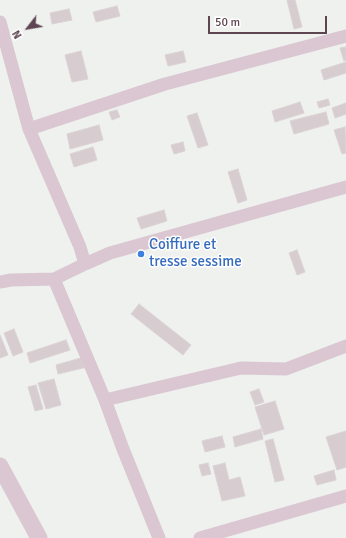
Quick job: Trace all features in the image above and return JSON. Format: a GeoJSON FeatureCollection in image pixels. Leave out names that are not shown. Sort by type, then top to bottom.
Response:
{"type":"FeatureCollection","features":[{"type":"Feature","properties":{"kind":"street"},"geometry":{"type":"LineString","coordinates":[[0,22],[29,129],[80,247],[85,264]]}},
{"type":"Feature","properties":{"kind":"street"},"geometry":{"type":"LineString","coordinates":[[29,129],[164,84],[346,36]]}},
{"type":"Feature","properties":{"kind":"street"},"geometry":{"type":"LineString","coordinates":[[0,282],[11,280],[54,279],[110,253],[346,187]]}},
{"type":"Feature","properties":{"kind":"street"},"geometry":{"type":"LineString","coordinates":[[54,279],[105,400],[159,538]]}},
{"type":"Feature","properties":{"kind":"street"},"geometry":{"type":"LineString","coordinates":[[105,400],[241,368],[286,369],[346,346]]}},
{"type":"Feature","properties":{"kind":"street"},"geometry":{"type":"LineString","coordinates":[[0,466],[39,538]]}},
{"type":"Feature","properties":{"kind":"street"},"geometry":{"type":"LineString","coordinates":[[200,538],[346,496]]}},
{"type":"Feature","properties":{"kind":"building"},"geometry":{"type":"Polygon","coordinates":[[[287,0],[295,0],[302,27],[294,29],[287,0]]]}},
{"type":"Feature","properties":{"kind":"building"},"geometry":{"type":"Polygon","coordinates":[[[117,6],[120,16],[96,22],[93,12],[117,6]]]}},
{"type":"Feature","properties":{"kind":"building"},"geometry":{"type":"Polygon","coordinates":[[[69,9],[72,20],[52,24],[50,13],[69,9]]]}},
{"type":"Feature","properties":{"kind":"building"},"geometry":{"type":"Polygon","coordinates":[[[346,47],[346,60],[344,61],[340,48],[346,47]]]}},
{"type":"Feature","properties":{"kind":"building"},"geometry":{"type":"Polygon","coordinates":[[[81,51],[88,79],[72,82],[65,55],[81,51]]]}},
{"type":"Feature","properties":{"kind":"building"},"geometry":{"type":"Polygon","coordinates":[[[183,51],[186,62],[168,66],[165,55],[183,51]]]}},
{"type":"Feature","properties":{"kind":"building"},"geometry":{"type":"Polygon","coordinates":[[[346,62],[346,73],[324,80],[321,70],[346,62]]]}},
{"type":"Feature","properties":{"kind":"building"},"geometry":{"type":"Polygon","coordinates":[[[328,99],[330,105],[319,108],[317,102],[328,99]]]}},
{"type":"Feature","properties":{"kind":"building"},"geometry":{"type":"Polygon","coordinates":[[[300,102],[304,113],[275,122],[272,111],[300,102]]]}},
{"type":"Feature","properties":{"kind":"building"},"geometry":{"type":"Polygon","coordinates":[[[346,103],[346,114],[335,118],[332,108],[346,103]]]}},
{"type":"Feature","properties":{"kind":"building"},"geometry":{"type":"Polygon","coordinates":[[[117,110],[120,117],[112,120],[109,112],[117,110]]]}},
{"type":"Feature","properties":{"kind":"building"},"geometry":{"type":"Polygon","coordinates":[[[326,112],[329,124],[294,134],[290,121],[326,112]]]}},
{"type":"Feature","properties":{"kind":"building"},"geometry":{"type":"Polygon","coordinates":[[[197,113],[208,145],[198,148],[187,116],[197,113]]]}},
{"type":"Feature","properties":{"kind":"building"},"geometry":{"type":"Polygon","coordinates":[[[99,125],[103,140],[70,149],[67,134],[99,125]]]}},
{"type":"Feature","properties":{"kind":"building"},"geometry":{"type":"Polygon","coordinates":[[[345,127],[346,153],[342,154],[334,130],[345,127]]]}},
{"type":"Feature","properties":{"kind":"building"},"geometry":{"type":"Polygon","coordinates":[[[183,142],[185,151],[174,154],[171,145],[183,142]]]}},
{"type":"Feature","properties":{"kind":"building"},"geometry":{"type":"Polygon","coordinates":[[[93,147],[97,160],[74,167],[70,154],[93,147]]]}},
{"type":"Feature","properties":{"kind":"building"},"geometry":{"type":"Polygon","coordinates":[[[238,169],[247,200],[238,203],[228,172],[238,169]]]}},
{"type":"Feature","properties":{"kind":"building"},"geometry":{"type":"Polygon","coordinates":[[[164,210],[167,221],[141,229],[137,218],[164,210]]]}},
{"type":"Feature","properties":{"kind":"building"},"geometry":{"type":"Polygon","coordinates":[[[297,250],[305,272],[297,275],[289,253],[297,250]]]}},
{"type":"Feature","properties":{"kind":"building"},"geometry":{"type":"Polygon","coordinates":[[[139,304],[191,345],[183,355],[131,314],[139,304]]]}},
{"type":"Feature","properties":{"kind":"building"},"geometry":{"type":"Polygon","coordinates":[[[14,329],[23,352],[13,356],[4,333],[14,329]]]}},
{"type":"Feature","properties":{"kind":"building"},"geometry":{"type":"Polygon","coordinates":[[[0,335],[8,355],[0,358],[0,335]]]}},
{"type":"Feature","properties":{"kind":"building"},"geometry":{"type":"Polygon","coordinates":[[[66,340],[70,350],[30,363],[27,353],[66,340]]]}},
{"type":"Feature","properties":{"kind":"building"},"geometry":{"type":"Polygon","coordinates":[[[84,357],[87,367],[58,374],[56,365],[84,357]]]}},
{"type":"Feature","properties":{"kind":"building"},"geometry":{"type":"Polygon","coordinates":[[[54,379],[61,405],[46,409],[38,383],[54,379]]]}},
{"type":"Feature","properties":{"kind":"building"},"geometry":{"type":"Polygon","coordinates":[[[36,385],[43,409],[35,411],[28,387],[36,385]]]}},
{"type":"Feature","properties":{"kind":"building"},"geometry":{"type":"Polygon","coordinates":[[[259,389],[264,402],[255,405],[250,392],[259,389]]]}},
{"type":"Feature","properties":{"kind":"building"},"geometry":{"type":"Polygon","coordinates":[[[275,401],[284,429],[264,435],[255,407],[275,401]]]}},
{"type":"Feature","properties":{"kind":"building"},"geometry":{"type":"Polygon","coordinates":[[[261,429],[263,439],[235,447],[233,437],[261,429]]]}},
{"type":"Feature","properties":{"kind":"building"},"geometry":{"type":"Polygon","coordinates":[[[346,431],[346,467],[337,470],[326,437],[346,431]]]}},
{"type":"Feature","properties":{"kind":"building"},"geometry":{"type":"Polygon","coordinates":[[[222,436],[225,447],[205,452],[202,441],[222,436]]]}},
{"type":"Feature","properties":{"kind":"building"},"geometry":{"type":"Polygon","coordinates":[[[273,439],[284,480],[275,482],[265,441],[273,439]]]}},
{"type":"Feature","properties":{"kind":"building"},"geometry":{"type":"Polygon","coordinates":[[[208,463],[211,474],[202,476],[199,465],[208,463]]]}},
{"type":"Feature","properties":{"kind":"building"},"geometry":{"type":"Polygon","coordinates":[[[225,463],[229,480],[240,477],[245,496],[222,501],[213,466],[225,463]]]}},
{"type":"Feature","properties":{"kind":"building"},"geometry":{"type":"Polygon","coordinates":[[[334,470],[336,480],[317,485],[314,476],[334,470]]]}},
{"type":"Feature","properties":{"kind":"place","name":"Coiffure et tresse sessime"},"geometry":{"type":"Point","coordinates":[141,254]}}]}
